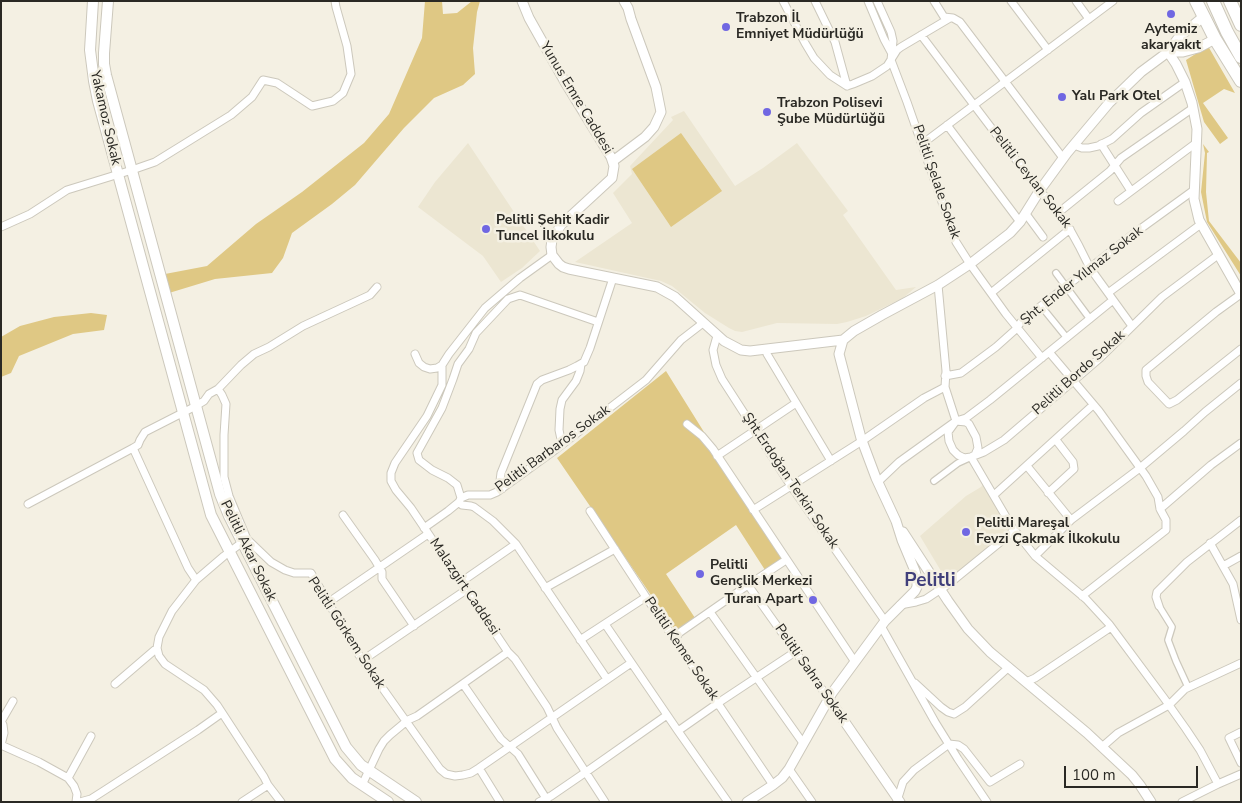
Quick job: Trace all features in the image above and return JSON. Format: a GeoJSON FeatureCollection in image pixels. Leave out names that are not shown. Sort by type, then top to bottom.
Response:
{"type":"FeatureCollection","features":[{"type":"Feature","properties":{"kind":"highway"},"geometry":{"type":"LineString","coordinates":[[1196,1],[1215,39],[1241,81]]}},
{"type":"Feature","properties":{"kind":"highway"},"geometry":{"type":"LineString","coordinates":[[1213,1],[1241,57]]}},
{"type":"Feature","properties":{"kind":"highway"},"geometry":{"type":"LineString","coordinates":[[1230,1],[1241,25]]}},
{"type":"Feature","properties":{"kind":"main road","name":"Yakamoz Sokak"},"geometry":{"type":"LineString","coordinates":[[92,1],[90,50],[94,81],[118,174]]}},
{"type":"Feature","properties":{"kind":"main road","name":"Yakamoz Sokak"},"geometry":{"type":"LineString","coordinates":[[108,1],[104,53],[105,70],[132,170]]}},
{"type":"Feature","properties":{"kind":"main road","name":"Pelitli Akar Sokak"},"geometry":{"type":"LineString","coordinates":[[132,170],[220,494],[228,516],[244,541],[346,747],[361,765],[416,802]]}},
{"type":"Feature","properties":{"kind":"main road","name":"Pelitli Akar Sokak"},"geometry":{"type":"LineString","coordinates":[[118,174],[211,515],[335,759],[352,778],[388,802]]}},
{"type":"Feature","properties":{"kind":"street"},"geometry":{"type":"LineString","coordinates":[[1,227],[30,214],[68,190],[155,162],[231,115],[252,97],[263,80],[277,83],[312,106],[333,101],[344,93],[351,74],[347,46],[335,1]]}},
{"type":"Feature","properties":{"kind":"street","name":"Yunus Emre Caddesi"},"geometry":{"type":"LineString","coordinates":[[522,1],[529,18],[613,161],[614,166],[612,178],[561,225],[552,240],[552,255]]}},
{"type":"Feature","properties":{"kind":"street"},"geometry":{"type":"LineString","coordinates":[[613,161],[645,137],[654,127],[661,112],[656,87],[624,1]]}},
{"type":"Feature","properties":{"kind":"street"},"geometry":{"type":"LineString","coordinates":[[783,1],[814,58],[830,75],[847,86]]}},
{"type":"Feature","properties":{"kind":"street"},"geometry":{"type":"LineString","coordinates":[[815,1],[835,42],[847,86]]}},
{"type":"Feature","properties":{"kind":"street","name":"Pelitli Şelale Sokak"},"geometry":{"type":"LineString","coordinates":[[868,1],[891,56],[956,242],[991,293],[1042,358]]}},
{"type":"Feature","properties":{"kind":"street","name":"Pelitli Şelale Sokak"},"geometry":{"type":"LineString","coordinates":[[877,1],[894,41],[891,56]]}},
{"type":"Feature","properties":{"kind":"street"},"geometry":{"type":"LineString","coordinates":[[934,1],[941,15],[960,22],[1063,158]]}},
{"type":"Feature","properties":{"kind":"street"},"geometry":{"type":"LineString","coordinates":[[1011,1],[1048,50]]}},
{"type":"Feature","properties":{"kind":"street"},"geometry":{"type":"LineString","coordinates":[[1076,1],[1089,19]]}},
{"type":"Feature","properties":{"kind":"street"},"geometry":{"type":"LineString","coordinates":[[922,144],[1113,1]]}},
{"type":"Feature","properties":{"kind":"street"},"geometry":{"type":"LineString","coordinates":[[415,354],[419,363],[424,367],[430,369],[442,365],[485,308],[514,282],[552,255],[563,268],[658,287],[675,297],[717,336],[741,350],[750,351],[843,340],[875,318],[938,285],[1010,234],[1023,218],[1063,158],[1109,103],[1141,72],[1168,52],[1180,37],[1203,17]]}},
{"type":"Feature","properties":{"kind":"street"},"geometry":{"type":"LineString","coordinates":[[847,86],[872,76],[887,66],[891,56],[897,50],[950,18]]}},
{"type":"Feature","properties":{"kind":"street","name":"Pelitli Ceylan Sokak"},"geometry":{"type":"LineString","coordinates":[[921,35],[1070,229],[1090,268],[1132,326]]}},
{"type":"Feature","properties":{"kind":"street"},"geometry":{"type":"LineString","coordinates":[[1168,52],[1183,52],[1198,48],[1215,39]]}},
{"type":"Feature","properties":{"kind":"street"},"geometry":{"type":"LineString","coordinates":[[1168,52],[1185,82],[1197,128],[1195,207],[1201,224],[1241,294],[1216,312],[1146,370],[1146,376],[1148,382],[1169,404],[1177,400],[1241,349]]}},
{"type":"Feature","properties":{"kind":"street"},"geometry":{"type":"LineString","coordinates":[[1074,145],[1089,148],[1112,140],[1141,113],[1185,82]]}},
{"type":"Feature","properties":{"kind":"street"},"geometry":{"type":"LineString","coordinates":[[1058,213],[1110,171],[1121,158],[1193,108]]}},
{"type":"Feature","properties":{"kind":"street"},"geometry":{"type":"LineString","coordinates":[[947,125],[1023,218],[1043,237]]}},
{"type":"Feature","properties":{"kind":"street"},"geometry":{"type":"LineString","coordinates":[[1118,201],[1196,142]]}},
{"type":"Feature","properties":{"kind":"street"},"geometry":{"type":"LineString","coordinates":[[1101,144],[1131,192]]}},
{"type":"Feature","properties":{"kind":"street","name":"Şht. Ender Yılmaz Sokak"},"geometry":{"type":"LineString","coordinates":[[945,376],[960,373],[996,347],[1020,322],[1132,235],[1194,190]]}},
{"type":"Feature","properties":{"kind":"street"},"geometry":{"type":"LineString","coordinates":[[1108,293],[1201,224]]}},
{"type":"Feature","properties":{"kind":"street"},"geometry":{"type":"LineString","coordinates":[[991,293],[1070,229]]}},
{"type":"Feature","properties":{"kind":"street","name":"Pelitli Bordo Sokak"},"geometry":{"type":"LineString","coordinates":[[934,481],[958,463],[984,452],[1004,440],[1100,358],[1162,297],[1218,255]]}},
{"type":"Feature","properties":{"kind":"street"},"geometry":{"type":"LineString","coordinates":[[1056,273],[1090,319]]}},
{"type":"Feature","properties":{"kind":"street"},"geometry":{"type":"LineString","coordinates":[[502,488],[500,481],[502,473],[537,384],[542,380],[584,362],[613,278]]}},
{"type":"Feature","properties":{"kind":"street"},"geometry":{"type":"LineString","coordinates":[[938,285],[945,387],[956,421]]}},
{"type":"Feature","properties":{"kind":"street"},"geometry":{"type":"LineString","coordinates":[[28,504],[138,445],[145,432],[204,401],[208,394],[218,388],[254,354],[303,326],[370,295],[377,287]]}},
{"type":"Feature","properties":{"kind":"street"},"geometry":{"type":"LineString","coordinates":[[598,322],[520,296],[508,299],[476,333],[469,349],[458,364],[442,408],[417,453],[419,460],[457,485],[462,505],[474,507],[508,534],[607,679]]}},
{"type":"Feature","properties":{"kind":"street"},"geometry":{"type":"LineString","coordinates":[[878,482],[899,462],[956,421],[966,418],[1113,300]]}},
{"type":"Feature","properties":{"kind":"street"},"geometry":{"type":"LineString","coordinates":[[1041,306],[1067,338]]}},
{"type":"Feature","properties":{"kind":"street","name":"Pelitli Barbaros Sokak"},"geometry":{"type":"LineString","coordinates":[[460,500],[468,495],[490,495],[497,492],[646,380],[681,340],[703,323]]}},
{"type":"Feature","properties":{"kind":"street","name":"Şht.Erdoğan Terkin Sokak"},"geometry":{"type":"LineString","coordinates":[[717,336],[713,350],[722,379],[883,623],[911,680],[948,744],[987,802]]}},
{"type":"Feature","properties":{"kind":"street"},"geometry":{"type":"LineString","coordinates":[[747,802],[782,778],[829,699],[855,662],[883,623],[917,586],[915,571],[862,440],[839,354],[843,340]]}},
{"type":"Feature","properties":{"kind":"street"},"geometry":{"type":"LineString","coordinates":[[766,349],[767,354],[831,461]]}},
{"type":"Feature","properties":{"kind":"street"},"geometry":{"type":"LineString","coordinates":[[1049,352],[1093,405],[1140,468],[1158,497],[1160,509],[1166,520],[1166,530],[1082,596]]}},
{"type":"Feature","properties":{"kind":"street"},"geometry":{"type":"LineString","coordinates":[[562,444],[560,409],[562,400],[576,381],[581,364]]}},
{"type":"Feature","properties":{"kind":"street","name":"Malazgirt Caddesi"},"geometry":{"type":"LineString","coordinates":[[442,365],[442,385],[427,416],[395,463],[391,473],[391,481],[547,706],[557,728],[605,802]]}},
{"type":"Feature","properties":{"kind":"street"},"geometry":{"type":"LineString","coordinates":[[1035,556],[1071,520],[1140,468],[1241,383]]}},
{"type":"Feature","properties":{"kind":"street"},"geometry":{"type":"LineString","coordinates":[[753,510],[831,461],[924,398],[945,387]]}},
{"type":"Feature","properties":{"kind":"street"},"geometry":{"type":"LineString","coordinates":[[218,388],[226,404],[224,477],[244,541],[196,580],[172,612],[159,638],[158,656],[165,664],[204,690],[217,705],[281,802]]}},
{"type":"Feature","properties":{"kind":"street"},"geometry":{"type":"LineString","coordinates":[[717,456],[796,403]]}},
{"type":"Feature","properties":{"kind":"street"},"geometry":{"type":"LineString","coordinates":[[994,495],[1093,405]]}},
{"type":"Feature","properties":{"kind":"street"},"geometry":{"type":"LineString","coordinates":[[956,421],[969,424],[976,437],[978,448],[975,455],[971,457],[964,458],[958,455],[949,441],[948,432],[956,421]]}},
{"type":"Feature","properties":{"kind":"street"},"geometry":{"type":"LineString","coordinates":[[687,424],[702,436],[717,456],[855,662]]}},
{"type":"Feature","properties":{"kind":"street"},"geometry":{"type":"LineString","coordinates":[[1048,492],[1074,469],[1073,462],[1056,440]]}},
{"type":"Feature","properties":{"kind":"street"},"geometry":{"type":"LineString","coordinates":[[1160,509],[1210,465],[1241,443]]}},
{"type":"Feature","properties":{"kind":"street"},"geometry":{"type":"LineString","coordinates":[[133,448],[188,568],[196,580]]}},
{"type":"Feature","properties":{"kind":"street"},"geometry":{"type":"LineString","coordinates":[[971,457],[1015,530],[1035,556],[1082,596],[1111,627],[1200,750],[1218,784]]}},
{"type":"Feature","properties":{"kind":"street"},"geometry":{"type":"LineString","coordinates":[[1027,466],[1071,520]]}},
{"type":"Feature","properties":{"kind":"street"},"geometry":{"type":"LineString","coordinates":[[329,602],[426,531],[460,500]]}},
{"type":"Feature","properties":{"kind":"street","name":"Pelitli Kemer Sokak"},"geometry":{"type":"LineString","coordinates":[[590,511],[774,785]]}},
{"type":"Feature","properties":{"kind":"street"},"geometry":{"type":"LineString","coordinates":[[344,515],[382,572],[382,579],[414,626]]}},
{"type":"Feature","properties":{"kind":"street"},"geometry":{"type":"LineString","coordinates":[[1188,687],[1168,640],[1172,627],[1159,606],[1156,597],[1157,592],[1187,562],[1241,520]]}},
{"type":"Feature","properties":{"kind":"street"},"geometry":{"type":"LineString","coordinates":[[896,521],[940,590],[968,629],[990,652],[1087,733],[1132,775],[1151,802]]}},
{"type":"Feature","properties":{"kind":"street"},"geometry":{"type":"LineString","coordinates":[[900,606],[926,599],[940,590],[1015,530]]}},
{"type":"Feature","properties":{"kind":"street","name":"Pelitli Görkem Sokak"},"geometry":{"type":"LineString","coordinates":[[244,541],[271,562],[285,570],[294,573],[311,573],[363,660],[446,774],[463,775],[472,773],[479,768]]}},
{"type":"Feature","properties":{"kind":"street"},"geometry":{"type":"LineString","coordinates":[[1210,543],[1233,584],[1241,620]]}},
{"type":"Feature","properties":{"kind":"street"},"geometry":{"type":"LineString","coordinates":[[461,582],[516,544]]}},
{"type":"Feature","properties":{"kind":"street"},"geometry":{"type":"LineString","coordinates":[[546,588],[615,549]]}},
{"type":"Feature","properties":{"kind":"street"},"geometry":{"type":"LineString","coordinates":[[1223,566],[1241,556]]}},
{"type":"Feature","properties":{"kind":"street"},"geometry":{"type":"LineString","coordinates":[[675,640],[679,634],[786,560]]}},
{"type":"Feature","properties":{"kind":"street","name":"Pelitli Sahra Sokak"},"geometry":{"type":"LineString","coordinates":[[748,586],[829,699],[898,801]]}},
{"type":"Feature","properties":{"kind":"street"},"geometry":{"type":"LineString","coordinates":[[363,660],[466,590]]}},
{"type":"Feature","properties":{"kind":"street"},"geometry":{"type":"LineString","coordinates":[[580,640],[646,597]]}},
{"type":"Feature","properties":{"kind":"street"},"geometry":{"type":"LineString","coordinates":[[710,612],[802,743]]}},
{"type":"Feature","properties":{"kind":"street"},"geometry":{"type":"LineString","coordinates":[[605,624],[728,802]]}},
{"type":"Feature","properties":{"kind":"street"},"geometry":{"type":"LineString","coordinates":[[1026,682],[1111,627]]}},
{"type":"Feature","properties":{"kind":"street"},"geometry":{"type":"LineString","coordinates":[[115,684],[157,648]]}},
{"type":"Feature","properties":{"kind":"street"},"geometry":{"type":"LineString","coordinates":[[362,785],[384,741],[407,720],[417,716],[508,652]]}},
{"type":"Feature","properties":{"kind":"street"},"geometry":{"type":"LineString","coordinates":[[678,731],[795,652]]}},
{"type":"Feature","properties":{"kind":"street"},"geometry":{"type":"LineString","coordinates":[[500,802],[479,768],[631,662]]}},
{"type":"Feature","properties":{"kind":"street"},"geometry":{"type":"LineString","coordinates":[[1102,747],[1118,733],[1169,705],[1188,687],[1241,663]]}},
{"type":"Feature","properties":{"kind":"street"},"geometry":{"type":"LineString","coordinates":[[911,680],[941,708],[954,714],[1009,667]]}},
{"type":"Feature","properties":{"kind":"street"},"geometry":{"type":"LineString","coordinates":[[463,684],[501,739],[518,754],[544,801],[667,715]]}},
{"type":"Feature","properties":{"kind":"street"},"geometry":{"type":"LineString","coordinates":[[13,701],[2,720],[4,733],[1,745],[39,762],[68,778],[74,786],[78,802],[91,799],[222,713]]}},
{"type":"Feature","properties":{"kind":"street"},"geometry":{"type":"LineString","coordinates":[[1241,732],[1229,738],[1241,763]]}},
{"type":"Feature","properties":{"kind":"street"},"geometry":{"type":"LineString","coordinates":[[68,778],[91,736]]}},
{"type":"Feature","properties":{"kind":"street"},"geometry":{"type":"LineString","coordinates":[[898,801],[903,782],[914,770],[948,744],[958,745],[964,749],[990,782],[1020,764]]}},
{"type":"Feature","properties":{"kind":"street"},"geometry":{"type":"LineString","coordinates":[[789,769],[812,802]]}},
{"type":"Feature","properties":{"kind":"street"},"geometry":{"type":"LineString","coordinates":[[1182,802],[1218,784],[1240,776]]}},
{"type":"Feature","properties":{"kind":"street"},"geometry":{"type":"LineString","coordinates":[[242,802],[268,785]]}},
{"type":"Feature","properties":{"kind":"shaded area"},"geometry":{"type":"Polygon","coordinates":[[[425,1],[442,1],[443,14],[457,13],[472,1],[480,1],[473,48],[475,74],[463,85],[434,98],[404,128],[355,185],[292,233],[283,258],[272,273],[215,279],[169,293],[165,274],[207,266],[256,224],[302,192],[364,143],[389,114],[422,38],[425,1]]]}},
{"type":"Feature","properties":{"kind":"shaded area"},"geometry":{"type":"Polygon","coordinates":[[[1208,46],[1235,93],[1224,89],[1203,103],[1228,138],[1220,144],[1204,122],[1186,60],[1208,46]]]}},
{"type":"Feature","properties":{"kind":"shaded area"},"geometry":{"type":"Polygon","coordinates":[[[684,111],[735,186],[797,143],[848,211],[843,215],[896,290],[916,287],[903,298],[866,316],[847,322],[837,324],[777,323],[742,332],[729,328],[705,313],[672,286],[661,281],[575,262],[632,223],[613,193],[632,174],[630,166],[673,120],[671,117],[684,111]]]}},
{"type":"Feature","properties":{"kind":"shaded area"},"geometry":{"type":"Polygon","coordinates":[[[681,133],[722,191],[671,227],[632,169],[681,133]]]}},
{"type":"Feature","properties":{"kind":"shaded area","name":"Pelitli Şehit Kadir Tuncel İlkokulu"},"geometry":{"type":"Polygon","coordinates":[[[468,143],[540,251],[522,268],[501,282],[483,256],[418,207],[435,182],[468,143]]]}},
{"type":"Feature","properties":{"kind":"shaded area"},"geometry":{"type":"Polygon","coordinates":[[[1203,144],[1209,152],[1207,153],[1206,192],[1209,221],[1241,263],[1241,276],[1207,222],[1201,192],[1205,153],[1203,144]]]}},
{"type":"Feature","properties":{"kind":"shaded area"},"geometry":{"type":"Polygon","coordinates":[[[91,313],[107,315],[104,330],[73,334],[19,356],[11,373],[1,377],[1,337],[20,326],[54,317],[91,313]]]}},
{"type":"Feature","properties":{"kind":"shaded area"},"geometry":{"type":"Polygon","coordinates":[[[666,371],[783,559],[765,570],[736,525],[666,574],[695,618],[677,633],[557,458],[666,371]]]}},
{"type":"Feature","properties":{"kind":"shaded area","name":"Pelitli Mareşal Fevzi Çakmak İlkokulu"},"geometry":{"type":"Polygon","coordinates":[[[984,483],[1012,528],[947,581],[920,536],[984,483]]]}},
{"type":"Feature","properties":{"kind":"place","name":"Aytemiz akaryakıt"},"geometry":{"type":"Point","coordinates":[1171,14]}},
{"type":"Feature","properties":{"kind":"place","name":"Trabzon İl Emniyet Müdürlüğü"},"geometry":{"type":"Point","coordinates":[726,27]}},
{"type":"Feature","properties":{"kind":"place","name":"Yalı Park Otel"},"geometry":{"type":"Point","coordinates":[1062,97]}},
{"type":"Feature","properties":{"kind":"place","name":"Trabzon Polisevi Şube Müdürlüğü"},"geometry":{"type":"Point","coordinates":[767,112]}},
{"type":"Feature","properties":{"kind":"place","name":"Pelitli Şehit Kadir Tuncel İlkokulu"},"geometry":{"type":"Point","coordinates":[486,229]}},
{"type":"Feature","properties":{"kind":"place","name":"Pelitli Mareşal Fevzi Çakmak İlkokulu"},"geometry":{"type":"Point","coordinates":[966,532]}},
{"type":"Feature","properties":{"kind":"place","name":"Pelitli Gençlik Merkezi"},"geometry":{"type":"Point","coordinates":[700,574]}},
{"type":"Feature","properties":{"kind":"place","name":"Turan Apart"},"geometry":{"type":"Point","coordinates":[813,600]}},
{"type":"Feature","properties":{"kind":"district","name":"Pelitli"},"geometry":{"type":"Point","coordinates":[930,581]}}]}
